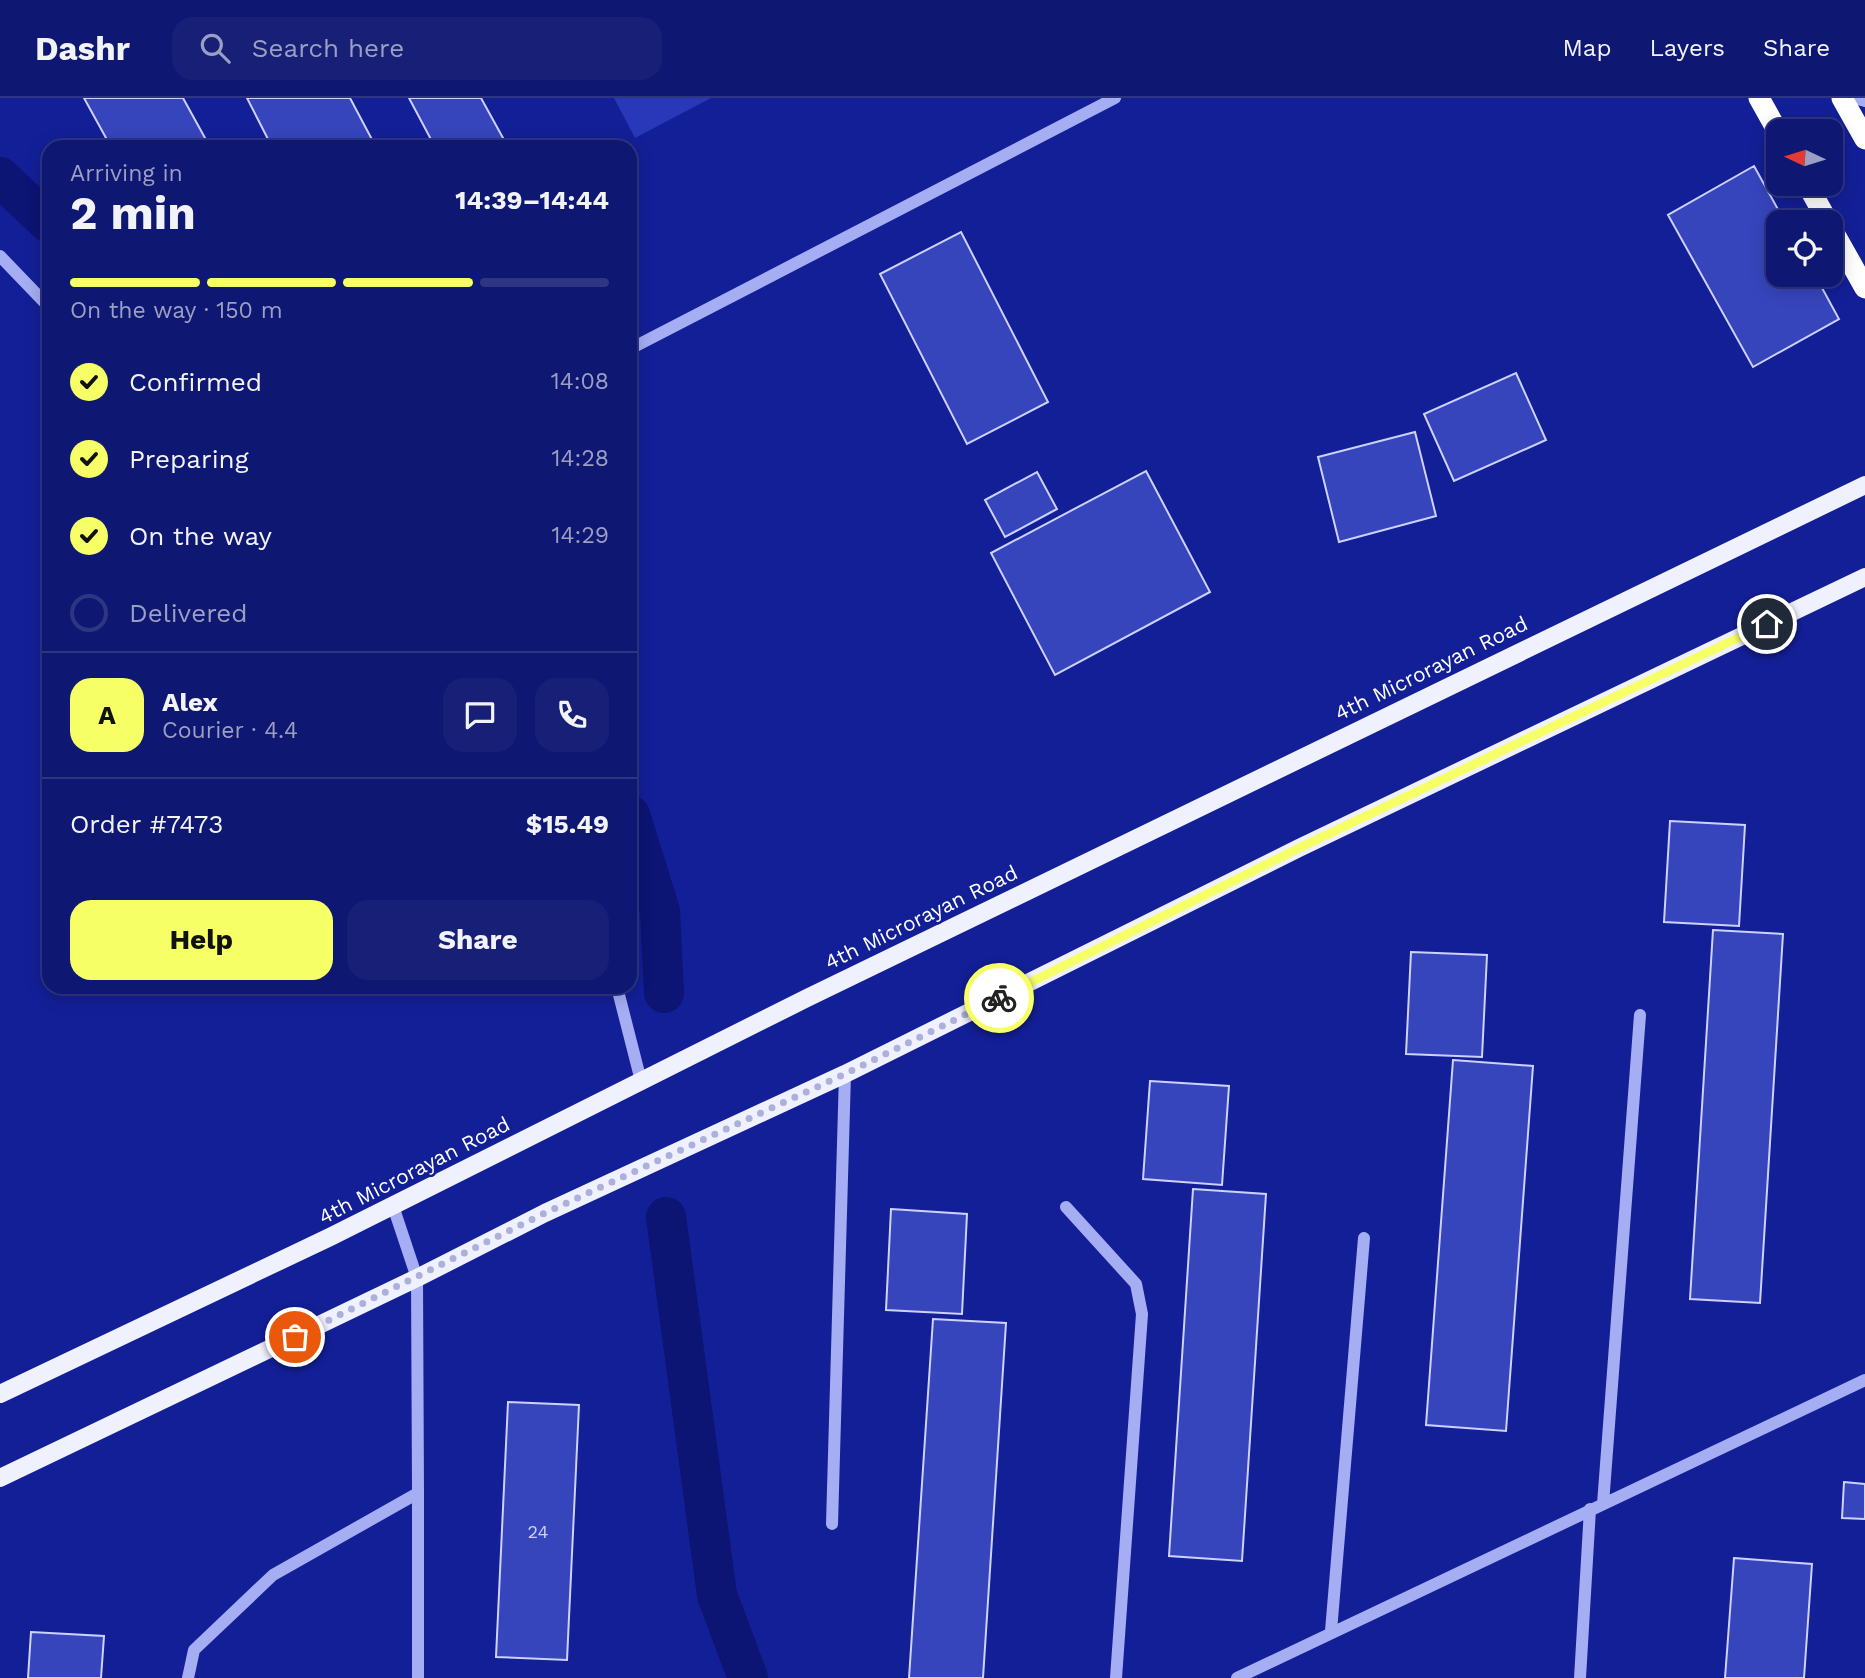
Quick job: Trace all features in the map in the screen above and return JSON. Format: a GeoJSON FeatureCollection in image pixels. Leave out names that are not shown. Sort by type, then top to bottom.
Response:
{"type":"FeatureCollection","features":[{"type":"Feature","properties":{"kind":"highway"},"geometry":{"type":"LineString","coordinates":[[1759,98],[1771,119]]}},
{"type":"Feature","properties":{"kind":"highway"},"geometry":{"type":"LineString","coordinates":[[1842,98],[1865,139]]}},
{"type":"Feature","properties":{"kind":"highway"},"geometry":{"type":"LineString","coordinates":[[1843,249],[1865,288]]}},
{"type":"Feature","properties":{"kind":"main road","name":"4th Microrayan Road"},"geometry":{"type":"LineString","coordinates":[[0,1394],[393,1206],[1443,688],[1865,485]]}},
{"type":"Feature","properties":{"kind":"main road"},"geometry":{"type":"LineString","coordinates":[[0,1478],[417,1278],[545,1213],[845,1074],[1299,848],[1865,577]]}},
{"type":"Feature","properties":{"kind":"street"},"geometry":{"type":"LineString","coordinates":[[637,345],[1115,98]]}},
{"type":"Feature","properties":{"kind":"street"},"geometry":{"type":"LineString","coordinates":[[1854,98],[1865,101]]}},
{"type":"Feature","properties":{"kind":"street"},"geometry":{"type":"LineString","coordinates":[[0,256],[42,300]]}},
{"type":"Feature","properties":{"kind":"street"},"geometry":{"type":"LineString","coordinates":[[619,994],[642,1081]]}},
{"type":"Feature","properties":{"kind":"street"},"geometry":{"type":"LineString","coordinates":[[1603,1504],[1640,1015]]}},
{"type":"Feature","properties":{"kind":"street"},"geometry":{"type":"LineString","coordinates":[[832,1524],[845,1074]]}},
{"type":"Feature","properties":{"kind":"street"},"geometry":{"type":"LineString","coordinates":[[393,1206],[417,1278],[418,1678]]}},
{"type":"Feature","properties":{"kind":"street"},"geometry":{"type":"LineString","coordinates":[[1066,1207],[1136,1284],[1142,1314],[1116,1678]]}},
{"type":"Feature","properties":{"kind":"street"},"geometry":{"type":"LineString","coordinates":[[1331,1631],[1364,1238]]}},
{"type":"Feature","properties":{"kind":"street"},"geometry":{"type":"LineString","coordinates":[[1237,1678],[1590,1508],[1865,1380]]}},
{"type":"Feature","properties":{"kind":"street"},"geometry":{"type":"LineString","coordinates":[[188,1678],[194,1650],[273,1575],[418,1493]]}},
{"type":"Feature","properties":{"kind":"street"},"geometry":{"type":"LineString","coordinates":[[1580,1678],[1590,1508]]}},
{"type":"Feature","properties":{"kind":"shaded area"},"geometry":{"type":"Polygon","coordinates":[[[614,98],[711,98],[635,138],[614,98]]]}},
{"type":"Feature","properties":{"kind":"building"},"geometry":{"type":"Polygon","coordinates":[[[84,98],[183,98],[206,140],[107,140],[84,98]]]}},
{"type":"Feature","properties":{"kind":"building"},"geometry":{"type":"Polygon","coordinates":[[[247,98],[350,98],[372,140],[268,140],[247,98]]]}},
{"type":"Feature","properties":{"kind":"building"},"geometry":{"type":"Polygon","coordinates":[[[409,98],[481,98],[504,140],[431,140],[409,98]]]}},
{"type":"Feature","properties":{"kind":"building"},"geometry":{"type":"Polygon","coordinates":[[[1754,166],[1766,188],[1766,196],[1771,196],[1778,210],[1766,210],[1766,287],[1822,287],[1839,319],[1753,367],[1668,215],[1754,166]]]}},
{"type":"Feature","properties":{"kind":"building"},"geometry":{"type":"Polygon","coordinates":[[[961,232],[1048,402],[967,444],[880,274],[961,232]]]}},
{"type":"Feature","properties":{"kind":"building"},"geometry":{"type":"Polygon","coordinates":[[[1516,373],[1546,440],[1454,481],[1424,414],[1516,373]]]}},
{"type":"Feature","properties":{"kind":"building"},"geometry":{"type":"Polygon","coordinates":[[[1415,432],[1436,516],[1339,542],[1318,457],[1415,432]]]}},
{"type":"Feature","properties":{"kind":"building"},"geometry":{"type":"Polygon","coordinates":[[[1146,471],[1210,592],[1055,675],[991,553],[1146,471]]]}},
{"type":"Feature","properties":{"kind":"building"},"geometry":{"type":"Polygon","coordinates":[[[1037,472],[1057,509],[1005,537],[985,500],[1037,472]]]}},
{"type":"Feature","properties":{"kind":"building"},"geometry":{"type":"Polygon","coordinates":[[[1670,821],[1745,825],[1739,926],[1664,922],[1670,821]]]}},
{"type":"Feature","properties":{"kind":"building"},"geometry":{"type":"Polygon","coordinates":[[[1713,930],[1783,934],[1760,1303],[1690,1299],[1713,930]]]}},
{"type":"Feature","properties":{"kind":"building"},"geometry":{"type":"Polygon","coordinates":[[[1411,952],[1487,955],[1482,1057],[1406,1054],[1411,952]]]}},
{"type":"Feature","properties":{"kind":"building"},"geometry":{"type":"Polygon","coordinates":[[[1453,1060],[1533,1066],[1506,1431],[1426,1425],[1453,1060]]]}},
{"type":"Feature","properties":{"kind":"building"},"geometry":{"type":"Polygon","coordinates":[[[1150,1081],[1229,1086],[1222,1185],[1143,1179],[1150,1081]]]}},
{"type":"Feature","properties":{"kind":"building"},"geometry":{"type":"Polygon","coordinates":[[[1193,1189],[1266,1194],[1242,1561],[1169,1556],[1193,1189]]]}},
{"type":"Feature","properties":{"kind":"building"},"geometry":{"type":"Polygon","coordinates":[[[891,1209],[967,1214],[962,1314],[886,1310],[891,1209]]]}},
{"type":"Feature","properties":{"kind":"building"},"geometry":{"type":"Polygon","coordinates":[[[933,1319],[1006,1323],[983,1678],[909,1678],[933,1319]]]}},
{"type":"Feature","properties":{"kind":"building"},"geometry":{"type":"Polygon","coordinates":[[[508,1402],[579,1405],[567,1660],[496,1657],[508,1402]]]}},
{"type":"Feature","properties":{"kind":"building"},"geometry":{"type":"Polygon","coordinates":[[[1844,1482],[1865,1484],[1865,1519],[1842,1518],[1844,1482]]]}},
{"type":"Feature","properties":{"kind":"building"},"geometry":{"type":"Polygon","coordinates":[[[1734,1558],[1812,1564],[1804,1678],[1725,1678],[1734,1558]]]}},
{"type":"Feature","properties":{"kind":"building"},"geometry":{"type":"Polygon","coordinates":[[[31,1632],[104,1636],[101,1678],[28,1678],[31,1632]]]}},
{"type":"Feature","properties":{"kind":"waterway"},"geometry":{"type":"LineString","coordinates":[[0,177],[42,216]]}},
{"type":"Feature","properties":{"kind":"waterway"},"geometry":{"type":"LineString","coordinates":[[637,837],[660,911],[664,993]]}},
{"type":"Feature","properties":{"kind":"waterway"},"geometry":{"type":"LineString","coordinates":[[666,1217],[717,1595],[748,1678]]}},
{"type":"Feature","properties":{"kind":"way so far"},"geometry":{"type":"LineString","coordinates":[[295,1337],[545,1213],[845,1074],[999,998]]}},
{"type":"Feature","properties":{"kind":"route"},"geometry":{"type":"LineString","coordinates":[[999,998],[1299,848],[1767,624]]}}]}
